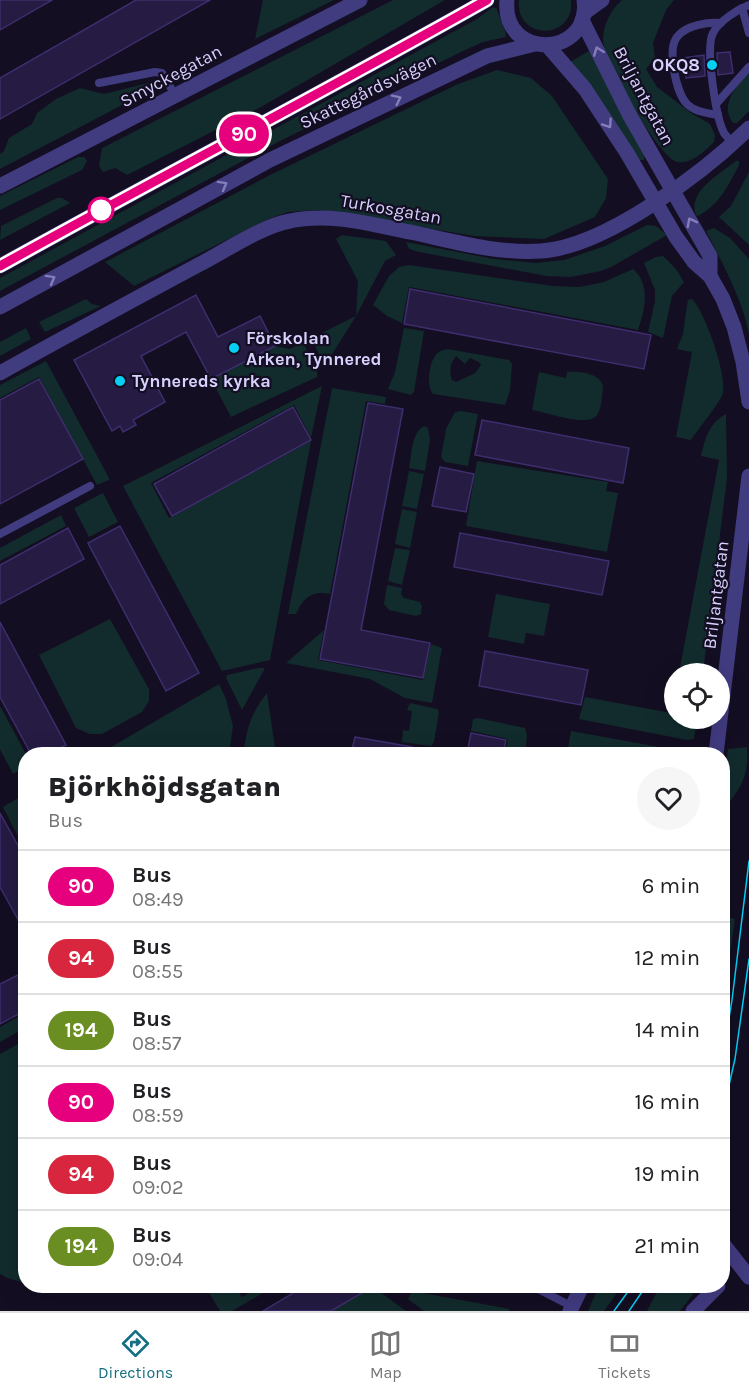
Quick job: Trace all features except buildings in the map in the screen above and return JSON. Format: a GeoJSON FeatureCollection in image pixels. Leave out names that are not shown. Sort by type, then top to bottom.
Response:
{"type":"FeatureCollection","features":[{"type":"Feature","properties":{"kind":"street","name":"Smyckegatan"},"geometry":{"type":"LineString","coordinates":[[0,186],[360,0]]}},
{"type":"Feature","properties":{"kind":"street","name":"Skattegårdsvägen"},"geometry":{"type":"LineString","coordinates":[[0,266],[487,0]]}},
{"type":"Feature","properties":{"kind":"street"},"geometry":{"type":"LineString","coordinates":[[507,0],[507,13],[512,27],[522,38],[541,45]]}},
{"type":"Feature","properties":{"kind":"street","name":"Skattegårdsvägen"},"geometry":{"type":"LineString","coordinates":[[0,307],[270,160],[487,56],[558,43],[568,38],[577,30],[584,11],[602,0]]}},
{"type":"Feature","properties":{"kind":"street","name":"Briljantgatan"},"geometry":{"type":"LineString","coordinates":[[584,11],[629,114],[710,256],[710,276]]}},
{"type":"Feature","properties":{"kind":"street","name":"Briljantgatan"},"geometry":{"type":"LineString","coordinates":[[541,45],[585,89],[694,262],[710,276],[723,299],[734,327],[743,362],[749,402]]}},
{"type":"Feature","properties":{"kind":"street"},"geometry":{"type":"LineString","coordinates":[[655,201],[742,137]]}},
{"type":"Feature","properties":{"kind":"street","name":"Turkosgatan"},"geometry":{"type":"LineString","coordinates":[[0,373],[274,225],[288,221],[308,218],[347,219],[510,251],[542,251],[581,242],[620,224],[655,201]]}},
{"type":"Feature","properties":{"kind":"street","name":"Briljantgatan"},"geometry":{"type":"LineString","coordinates":[[717,747],[749,476]]}},
{"type":"Feature","properties":{"kind":"street"},"geometry":{"type":"LineString","coordinates":[[730,1253],[744,1271],[730,1278]]}},
{"type":"Feature","properties":{"kind":"street"},"geometry":{"type":"LineString","coordinates":[[571,1309],[579,1293]]}},
{"type":"Feature","properties":{"kind":"street"},"geometry":{"type":"LineString","coordinates":[[693,1311],[711,1293]]}},
{"type":"Feature","properties":{"kind":"lane"},"geometry":{"type":"LineString","coordinates":[[742,137],[724,132],[716,104],[710,48],[712,33],[745,7],[749,33]]}},
{"type":"Feature","properties":{"kind":"lane"},"geometry":{"type":"LineString","coordinates":[[718,115],[688,106],[681,96],[676,78],[673,48],[677,37],[685,30],[699,25],[722,23]]}},
{"type":"Feature","properties":{"kind":"lane"},"geometry":{"type":"LineString","coordinates":[[716,104],[749,67]]}},
{"type":"Feature","properties":{"kind":"lane"},"geometry":{"type":"LineString","coordinates":[[99,83],[155,72],[162,74],[175,95]]}},
{"type":"Feature","properties":{"kind":"lane"},"geometry":{"type":"LineString","coordinates":[[0,534],[90,486]]}},
{"type":"Feature","properties":{"kind":"lane"},"geometry":{"type":"LineString","coordinates":[[545,1293],[571,1309]]}},
{"type":"Feature","properties":{"kind":"green space"},"geometry":{"type":"Polygon","coordinates":[[[263,0],[334,0],[255,39],[263,0]]]}},
{"type":"Feature","properties":{"kind":"green space"},"geometry":{"type":"Polygon","coordinates":[[[393,0],[445,0],[261,107],[127,175],[115,168],[103,172],[99,166],[102,148],[393,0]]]}},
{"type":"Feature","properties":{"kind":"green space"},"geometry":{"type":"Polygon","coordinates":[[[519,0],[571,0],[570,13],[564,23],[555,29],[545,31],[535,29],[526,23],[520,13],[519,0]]]}},
{"type":"Feature","properties":{"kind":"green space"},"geometry":{"type":"Polygon","coordinates":[[[622,0],[674,0],[666,10],[653,43],[655,58],[646,69],[657,87],[691,113],[710,124],[715,135],[714,142],[693,159],[678,162],[659,145],[635,110],[608,57],[603,34],[610,15],[622,0]]]}},
{"type":"Feature","properties":{"kind":"green space"},"geometry":{"type":"Polygon","coordinates":[[[493,7],[497,9],[506,37],[483,42],[463,51],[278,142],[0,291],[0,278],[477,19],[493,7]]]}},
{"type":"Feature","properties":{"kind":"green space"},"geometry":{"type":"Polygon","coordinates":[[[589,51],[645,155],[644,160],[636,160],[570,62],[589,51]]]}},
{"type":"Feature","properties":{"kind":"green space"},"geometry":{"type":"Polygon","coordinates":[[[497,70],[531,78],[552,96],[608,179],[606,198],[595,217],[544,239],[474,236],[318,210],[288,212],[269,219],[134,286],[105,262],[270,175],[458,84],[497,70]]]}},
{"type":"Feature","properties":{"kind":"green space"},"geometry":{"type":"Polygon","coordinates":[[[749,71],[749,111],[737,123],[733,123],[729,116],[729,102],[735,89],[749,71]]]}},
{"type":"Feature","properties":{"kind":"green space"},"geometry":{"type":"Polygon","coordinates":[[[148,83],[156,84],[151,90],[0,169],[0,154],[4,151],[9,138],[32,124],[37,113],[56,99],[80,88],[104,94],[148,83]]]}},
{"type":"Feature","properties":{"kind":"green space"},"geometry":{"type":"Polygon","coordinates":[[[78,157],[84,157],[87,161],[82,170],[0,210],[0,196],[78,157]]]}},
{"type":"Feature","properties":{"kind":"green space"},"geometry":{"type":"Polygon","coordinates":[[[736,161],[739,161],[739,165],[723,194],[706,211],[696,215],[694,206],[700,191],[736,161]]]}},
{"type":"Feature","properties":{"kind":"green space"},"geometry":{"type":"Polygon","coordinates":[[[749,172],[749,245],[719,217],[731,206],[749,172]]]}},
{"type":"Feature","properties":{"kind":"green space"},"geometry":{"type":"Polygon","coordinates":[[[57,198],[70,203],[0,240],[1,226],[57,198]]]}},
{"type":"Feature","properties":{"kind":"green space"},"geometry":{"type":"Polygon","coordinates":[[[647,225],[656,226],[667,235],[613,266],[571,277],[546,276],[419,252],[409,249],[406,242],[494,259],[535,263],[564,260],[605,246],[647,225]]]}},
{"type":"Feature","properties":{"kind":"green space"},"geometry":{"type":"Polygon","coordinates":[[[714,228],[730,238],[749,259],[749,334],[737,294],[706,231],[714,228]]]}},
{"type":"Feature","properties":{"kind":"green space"},"geometry":{"type":"Polygon","coordinates":[[[342,235],[386,241],[396,255],[385,261],[356,316],[358,281],[336,239],[342,235]]]}},
{"type":"Feature","properties":{"kind":"green space"},"geometry":{"type":"Polygon","coordinates":[[[663,256],[676,269],[684,282],[672,296],[663,338],[648,332],[655,301],[655,290],[644,263],[663,256]]]}},
{"type":"Feature","properties":{"kind":"green space"},"geometry":{"type":"Polygon","coordinates":[[[409,265],[553,286],[579,287],[604,282],[633,269],[639,275],[644,290],[643,315],[638,330],[409,287],[402,323],[387,316],[373,305],[389,276],[399,267],[409,265]]]}},
{"type":"Feature","properties":{"kind":"green space"},"geometry":{"type":"Polygon","coordinates":[[[86,299],[92,304],[101,306],[45,332],[39,322],[86,299]]]}},
{"type":"Feature","properties":{"kind":"green space"},"geometry":{"type":"Polygon","coordinates":[[[692,299],[703,316],[714,344],[722,372],[723,393],[691,440],[676,437],[692,352],[677,349],[683,334],[688,300],[692,299]]]}},
{"type":"Feature","properties":{"kind":"green space"},"geometry":{"type":"Polygon","coordinates":[[[356,316],[324,367],[312,338],[356,316]]]}},
{"type":"Feature","properties":{"kind":"green space"},"geometry":{"type":"Polygon","coordinates":[[[26,328],[31,339],[0,356],[0,342],[26,328]]]}},
{"type":"Feature","properties":{"kind":"green space"},"geometry":{"type":"Polygon","coordinates":[[[404,328],[424,331],[414,392],[411,395],[388,389],[395,372],[404,328]]]}},
{"type":"Feature","properties":{"kind":"green space"},"geometry":{"type":"Polygon","coordinates":[[[303,342],[317,372],[317,377],[231,417],[211,379],[275,346],[290,349],[303,342]]]}},
{"type":"Feature","properties":{"kind":"green space"},"geometry":{"type":"Polygon","coordinates":[[[448,349],[509,360],[512,364],[510,391],[505,405],[433,394],[429,381],[431,364],[438,353],[448,349]],[[456,356],[451,367],[452,380],[456,382],[475,373],[481,365],[470,358],[465,364],[456,356]]]}},
{"type":"Feature","properties":{"kind":"green space"},"geometry":{"type":"Polygon","coordinates":[[[46,361],[109,480],[97,485],[39,377],[0,398],[0,385],[46,361]]]}},
{"type":"Feature","properties":{"kind":"green space"},"geometry":{"type":"Polygon","coordinates":[[[539,372],[566,378],[567,372],[577,372],[598,378],[603,386],[601,405],[597,415],[592,419],[576,420],[532,410],[539,372]]]}},
{"type":"Feature","properties":{"kind":"green space"},"geometry":{"type":"Polygon","coordinates":[[[322,386],[311,438],[294,405],[151,483],[169,518],[311,441],[270,660],[222,671],[123,486],[322,386]]]}},
{"type":"Feature","properties":{"kind":"green space"},"geometry":{"type":"Polygon","coordinates":[[[332,388],[386,397],[385,404],[366,401],[330,594],[313,594],[305,600],[296,614],[288,614],[332,388]]]}},
{"type":"Feature","properties":{"kind":"green space"},"geometry":{"type":"Polygon","coordinates":[[[455,412],[478,414],[468,466],[445,462],[441,457],[446,429],[455,412]]]}},
{"type":"Feature","properties":{"kind":"green space"},"geometry":{"type":"Polygon","coordinates":[[[726,414],[727,478],[704,663],[681,663],[719,460],[701,456],[706,438],[715,422],[726,414]]]}},
{"type":"Feature","properties":{"kind":"green space"},"geometry":{"type":"Polygon","coordinates":[[[424,426],[428,428],[430,440],[425,471],[409,468],[414,439],[424,426]]]}},
{"type":"Feature","properties":{"kind":"green space"},"geometry":{"type":"Polygon","coordinates":[[[477,461],[608,482],[606,491],[618,493],[607,552],[466,526],[477,461]]]}},
{"type":"Feature","properties":{"kind":"green space"},"geometry":{"type":"Polygon","coordinates":[[[409,471],[424,474],[417,509],[402,506],[409,471]]]}},
{"type":"Feature","properties":{"kind":"green space"},"geometry":{"type":"Polygon","coordinates":[[[103,493],[118,522],[89,537],[74,508],[103,493]]]}},
{"type":"Feature","properties":{"kind":"green space"},"geometry":{"type":"Polygon","coordinates":[[[402,509],[417,512],[410,548],[395,544],[402,509]]]}},
{"type":"Feature","properties":{"kind":"green space"},"geometry":{"type":"Polygon","coordinates":[[[61,515],[66,526],[0,561],[0,548],[61,515]]]}},
{"type":"Feature","properties":{"kind":"green space"},"geometry":{"type":"Polygon","coordinates":[[[395,548],[410,550],[402,585],[388,581],[395,548]]]}},
{"type":"Feature","properties":{"kind":"green space"},"geometry":{"type":"Polygon","coordinates":[[[387,585],[402,588],[401,594],[404,598],[420,602],[421,614],[416,616],[389,610],[384,604],[387,585]]]}},
{"type":"Feature","properties":{"kind":"green space"},"geometry":{"type":"Polygon","coordinates":[[[496,594],[550,604],[544,636],[526,633],[524,644],[488,637],[496,594]]]}},
{"type":"Feature","properties":{"kind":"green space"},"geometry":{"type":"Polygon","coordinates":[[[110,619],[149,689],[149,701],[142,712],[102,734],[90,734],[76,728],[39,655],[110,619]]]}},
{"type":"Feature","properties":{"kind":"green space"},"geometry":{"type":"Polygon","coordinates":[[[324,630],[318,660],[423,680],[431,644],[442,648],[432,703],[405,698],[370,679],[286,663],[324,630]]]}},
{"type":"Feature","properties":{"kind":"green space"},"geometry":{"type":"Polygon","coordinates":[[[264,668],[264,670],[242,710],[226,678],[227,675],[264,668]]]}},
{"type":"Feature","properties":{"kind":"green space"},"geometry":{"type":"Polygon","coordinates":[[[219,684],[226,699],[233,726],[230,747],[111,747],[219,684]]]}},
{"type":"Feature","properties":{"kind":"green space"},"geometry":{"type":"Polygon","coordinates":[[[267,693],[275,747],[244,747],[250,722],[267,693]]]}},
{"type":"Feature","properties":{"kind":"green space"},"geometry":{"type":"Polygon","coordinates":[[[585,697],[664,712],[664,729],[696,729],[694,739],[687,740],[579,719],[585,697]]]}},
{"type":"Feature","properties":{"kind":"green space"},"geometry":{"type":"Polygon","coordinates":[[[410,703],[437,709],[439,712],[434,742],[431,746],[402,742],[403,730],[409,731],[412,711],[407,710],[410,703]]]}},
{"type":"Feature","properties":{"kind":"green space"},"geometry":{"type":"Polygon","coordinates":[[[0,706],[22,747],[18,747],[18,771],[13,774],[0,749],[0,706]]]}},
{"type":"Feature","properties":{"kind":"green space"},"geometry":{"type":"Polygon","coordinates":[[[478,718],[525,728],[526,747],[506,747],[508,739],[471,731],[473,719],[478,718]]]}},
{"type":"Feature","properties":{"kind":"green space"},"geometry":{"type":"Polygon","coordinates":[[[571,731],[659,747],[568,747],[571,731]]]}},
{"type":"Feature","properties":{"kind":"green space"},"geometry":{"type":"Polygon","coordinates":[[[747,747],[745,774],[730,801],[730,749],[747,747]]]}},
{"type":"Feature","properties":{"kind":"green space"},"geometry":{"type":"Polygon","coordinates":[[[18,798],[18,836],[3,807],[18,798]]]}},
{"type":"Feature","properties":{"kind":"green space"},"geometry":{"type":"Polygon","coordinates":[[[730,918],[735,919],[730,953],[730,918]]]}},
{"type":"Feature","properties":{"kind":"green space"},"geometry":{"type":"Polygon","coordinates":[[[18,1017],[18,1032],[0,1042],[0,1027],[18,1017]]]}},
{"type":"Feature","properties":{"kind":"green space"},"geometry":{"type":"Polygon","coordinates":[[[18,1044],[18,1281],[0,1274],[0,1054],[18,1044]]]}},
{"type":"Feature","properties":{"kind":"green space"},"geometry":{"type":"Polygon","coordinates":[[[209,1293],[239,1293],[242,1297],[249,1293],[263,1293],[232,1311],[220,1311],[209,1293]]]}},
{"type":"Feature","properties":{"kind":"green space"},"geometry":{"type":"Polygon","coordinates":[[[361,1293],[382,1293],[406,1311],[331,1311],[361,1293]]]}},
{"type":"Feature","properties":{"kind":"green space"},"geometry":{"type":"Polygon","coordinates":[[[411,1293],[423,1293],[510,1309],[508,1311],[424,1311],[408,1299],[411,1293]]]}},
{"type":"Feature","properties":{"kind":"green space"},"geometry":{"type":"Polygon","coordinates":[[[596,1293],[617,1293],[604,1311],[588,1311],[596,1293]]]}},
{"type":"Feature","properties":{"kind":"green space"},"geometry":{"type":"Polygon","coordinates":[[[656,1293],[693,1293],[680,1311],[647,1311],[656,1293]]]}},
{"type":"Feature","properties":{"kind":"tram line"},"geometry":{"type":"LineString","coordinates":[[730,1012],[749,861]]}},
{"type":"Feature","properties":{"kind":"tram line"},"geometry":{"type":"LineString","coordinates":[[730,1081],[749,959]]}},
{"type":"Feature","properties":{"kind":"tram line"},"geometry":{"type":"LineString","coordinates":[[614,1311],[627,1293]]}},
{"type":"Feature","properties":{"kind":"tram line"},"geometry":{"type":"LineString","coordinates":[[629,1311],[641,1293]]}},
{"type":"Feature","properties":{"kind":"bus line","name":"90"},"geometry":{"type":"LineString","coordinates":[[0,266],[487,0]]}},
{"type":"Feature","properties":{"kind":"place","name":"OKQ8"},"geometry":{"type":"Point","coordinates":[712,65]}},
{"type":"Feature","properties":{"kind":"place","name":"Förskolan Arken, Tynnered"},"geometry":{"type":"Point","coordinates":[234,348]}},
{"type":"Feature","properties":{"kind":"place","name":"Tynnereds kyrka"},"geometry":{"type":"Point","coordinates":[120,381]}}]}
